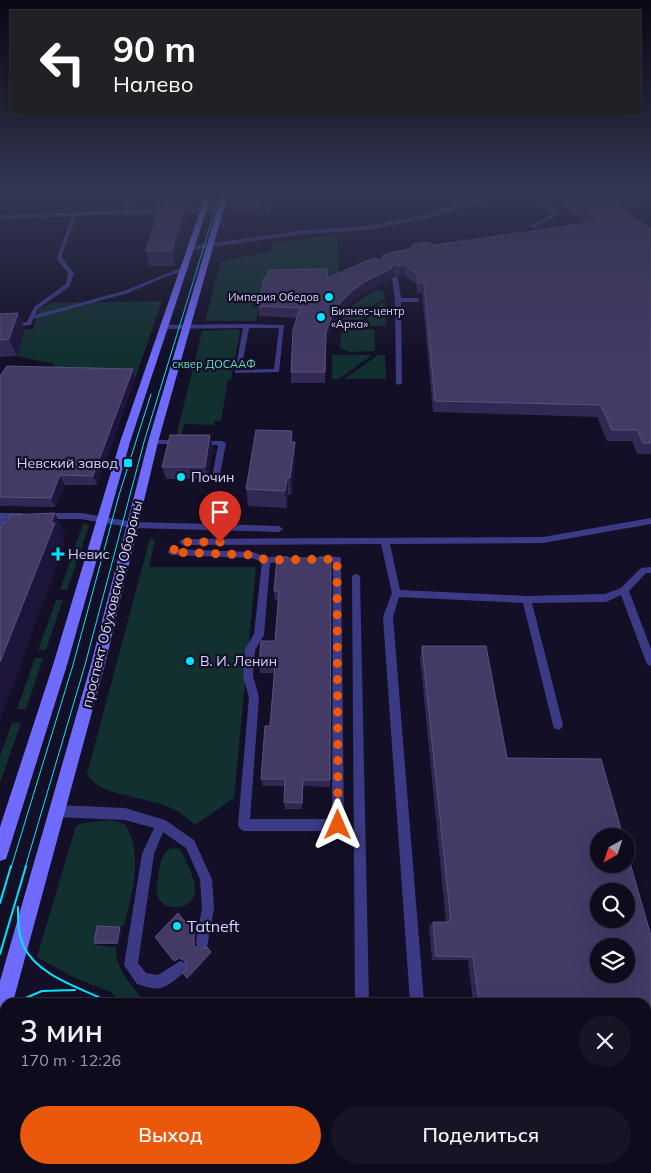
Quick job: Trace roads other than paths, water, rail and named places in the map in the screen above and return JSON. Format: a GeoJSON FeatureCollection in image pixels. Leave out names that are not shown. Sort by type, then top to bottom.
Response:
{"type":"FeatureCollection","features":[{"type":"Feature","properties":{"kind":"main road"},"geometry":{"type":"LineString","coordinates":[[0,853],[60,665],[125,442],[191,249]]}},
{"type":"Feature","properties":{"kind":"main road","name":"проспект Обуховской Обороны"},"geometry":{"type":"LineString","coordinates":[[5,998],[134,526],[153,442],[209,249]]}},
{"type":"Feature","properties":{"kind":"lane"},"geometry":{"type":"LineString","coordinates":[[0,326],[30,324],[36,308],[68,286],[71,273],[60,260],[62,249]]}},
{"type":"Feature","properties":{"kind":"lane"},"geometry":{"type":"LineString","coordinates":[[31,318],[126,292],[150,284],[175,271],[184,270]]}},
{"type":"Feature","properties":{"kind":"lane"},"geometry":{"type":"LineString","coordinates":[[395,278],[398,300],[399,383]]}},
{"type":"Feature","properties":{"kind":"lane"},"geometry":{"type":"LineString","coordinates":[[398,300],[417,300]]}},
{"type":"Feature","properties":{"kind":"lane"},"geometry":{"type":"LineString","coordinates":[[164,327],[246,326],[282,326],[277,371],[238,372],[246,326]]}},
{"type":"Feature","properties":{"kind":"lane"},"geometry":{"type":"LineString","coordinates":[[194,443],[222,443],[230,439]]}},
{"type":"Feature","properties":{"kind":"lane"},"geometry":{"type":"LineString","coordinates":[[153,442],[185,442]]}},
{"type":"Feature","properties":{"kind":"lane"},"geometry":{"type":"LineString","coordinates":[[216,478],[222,443]]}},
{"type":"Feature","properties":{"kind":"lane"},"geometry":{"type":"LineString","coordinates":[[0,526],[2,516],[81,516],[134,526],[279,529]]}},
{"type":"Feature","properties":{"kind":"lane"},"geometry":{"type":"LineString","coordinates":[[293,559],[266,560],[253,555],[171,552],[183,542],[543,540],[651,521]]}},
{"type":"Feature","properties":{"kind":"lane"},"geometry":{"type":"LineString","coordinates":[[178,527],[183,542]]}},
{"type":"Feature","properties":{"kind":"lane"},"geometry":{"type":"LineString","coordinates":[[385,541],[396,593],[388,617],[417,998]]}},
{"type":"Feature","properties":{"kind":"lane"},"geometry":{"type":"LineString","coordinates":[[266,560],[259,635],[250,649],[248,676],[254,697],[244,825],[338,825],[337,559],[311,559]]}},
{"type":"Feature","properties":{"kind":"lane"},"geometry":{"type":"LineString","coordinates":[[396,593],[527,600],[606,598],[624,590],[644,570],[651,570]]}},
{"type":"Feature","properties":{"kind":"lane"},"geometry":{"type":"LineString","coordinates":[[356,577],[362,998]]}},
{"type":"Feature","properties":{"kind":"lane"},"geometry":{"type":"LineString","coordinates":[[624,590],[651,662]]}},
{"type":"Feature","properties":{"kind":"lane"},"geometry":{"type":"LineString","coordinates":[[527,600],[558,726]]}},
{"type":"Feature","properties":{"kind":"lane"},"geometry":{"type":"LineString","coordinates":[[57,811],[126,814],[161,824],[190,844],[206,879],[208,908],[202,942]]}},
{"type":"Feature","properties":{"kind":"lane"},"geometry":{"type":"LineString","coordinates":[[161,824],[148,854],[131,965],[142,979],[160,982],[180,968]]}},
{"type":"Feature","properties":{"kind":"tram line"},"geometry":{"type":"LineString","coordinates":[[25,868],[85,665],[144,442],[203,249]]}},
{"type":"Feature","properties":{"kind":"tram line"},"geometry":{"type":"LineString","coordinates":[[11,868],[73,665],[119,495],[151,394]]}},
{"type":"Feature","properties":{"kind":"tram line"},"geometry":{"type":"LineString","coordinates":[[0,903],[11,866]]}},
{"type":"Feature","properties":{"kind":"tram line"},"geometry":{"type":"LineString","coordinates":[[0,954],[26,866]]}},
{"type":"Feature","properties":{"kind":"tram line"},"geometry":{"type":"LineString","coordinates":[[18,907],[21,940],[30,956],[38,965],[61,980],[100,998]]}},
{"type":"Feature","properties":{"kind":"tram line"},"geometry":{"type":"LineString","coordinates":[[25,998],[42,991],[75,990]]}},
{"type":"Feature","properties":{"kind":"place","name":"Империя Обедов"},"geometry":{"type":"Point","coordinates":[329,297]}},
{"type":"Feature","properties":{"kind":"place","name":"Бизнес-центр «Арка»"},"geometry":{"type":"Point","coordinates":[321,317]}},
{"type":"Feature","properties":{"kind":"place","name":"Невский завод"},"geometry":{"type":"Point","coordinates":[128,463]}},
{"type":"Feature","properties":{"kind":"place","name":"Почин"},"geometry":{"type":"Point","coordinates":[181,477]}},
{"type":"Feature","properties":{"kind":"place","name":"Невис"},"geometry":{"type":"Point","coordinates":[58,554]}},
{"type":"Feature","properties":{"kind":"place","name":"В. И. Ленин"},"geometry":{"type":"Point","coordinates":[190,661]}},
{"type":"Feature","properties":{"kind":"place","name":"Tatneft"},"geometry":{"type":"Point","coordinates":[177,926]}},
{"type":"Feature","properties":{"kind":"park label","name":"сквер ДОСААФ"},"geometry":{"type":"Point","coordinates":[214,364]}}]}
